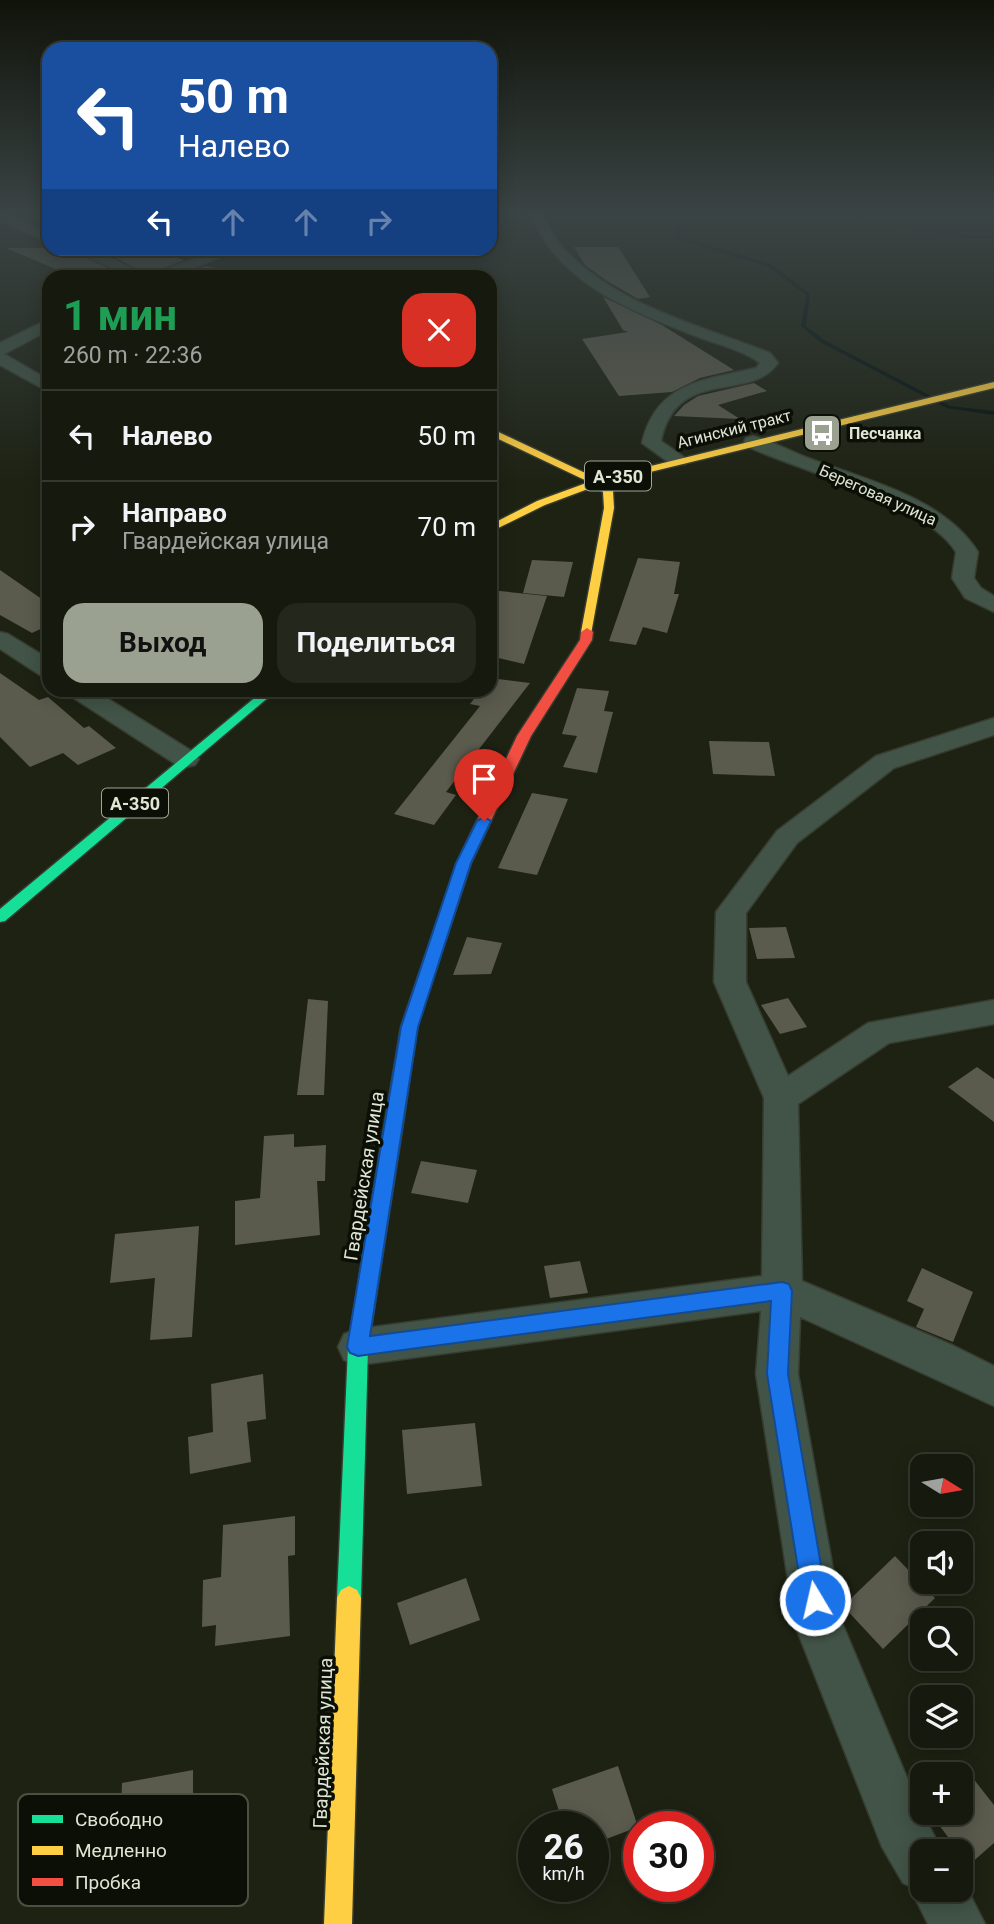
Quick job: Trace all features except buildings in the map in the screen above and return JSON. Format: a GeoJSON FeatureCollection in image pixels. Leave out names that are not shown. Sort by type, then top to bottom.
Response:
{"type":"FeatureCollection","features":[{"type":"Feature","properties":{"kind":"main road","name":"Агинский тракт"},"geometry":{"type":"LineString","coordinates":[[497,525],[541,503],[597,482],[678,460],[994,385]]}},
{"type":"Feature","properties":{"kind":"main road"},"geometry":{"type":"LineString","coordinates":[[497,434],[597,482]]}},
{"type":"Feature","properties":{"kind":"main road","name":"Гвардейская улица"},"geometry":{"type":"LineString","coordinates":[[338,1924],[358,1347],[410,1027],[464,863],[524,736],[586,640],[609,508],[608,491],[597,482]]}},
{"type":"Feature","properties":{"kind":"main road","name":"А-350"},"geometry":{"type":"LineString","coordinates":[[0,918],[262,697]]}},
{"type":"Feature","properties":{"kind":"street"},"geometry":{"type":"LineString","coordinates":[[632,304],[715,335],[764,357],[769,363],[762,372],[685,391],[672,399],[658,418],[652,431],[651,443],[678,460]]}},
{"type":"Feature","properties":{"kind":"street"},"geometry":{"type":"LineString","coordinates":[[0,350],[42,327]]}},
{"type":"Feature","properties":{"kind":"street"},"geometry":{"type":"LineString","coordinates":[[0,358],[42,383]]}},
{"type":"Feature","properties":{"kind":"street","name":"Береговая улица"},"geometry":{"type":"LineString","coordinates":[[753,442],[776,455],[836,474],[940,521],[960,539],[968,552],[963,578],[974,593],[994,605]]}},
{"type":"Feature","properties":{"kind":"street"},"geometry":{"type":"LineString","coordinates":[[0,639],[42,666]]}},
{"type":"Feature","properties":{"kind":"street"},"geometry":{"type":"LineString","coordinates":[[90,697],[186,759]]}},
{"type":"Feature","properties":{"kind":"street"},"geometry":{"type":"LineString","coordinates":[[910,1843],[901,1828],[819,1625],[777,1374],[782,1291],[781,1098],[730,982],[731,912],[787,838],[885,762],[994,726]]}},
{"type":"Feature","properties":{"kind":"street"},"geometry":{"type":"LineString","coordinates":[[781,1098],[880,1032],[994,1012]]}},
{"type":"Feature","properties":{"kind":"street"},"geometry":{"type":"LineString","coordinates":[[358,1347],[782,1291],[994,1387]]}},
{"type":"Feature","properties":{"kind":"street"},"geometry":{"type":"LineString","coordinates":[[944,1902],[958,1924]]}},
{"type":"Feature","properties":{"kind":"waterway","name":"Песчанка"},"geometry":{"type":"LineString","coordinates":[[807,304],[803,326],[822,341],[949,407],[994,413]]}},
{"type":"Feature","properties":{"kind":"traffic: fast"},"geometry":{"type":"LineString","coordinates":[[0,917],[263,697]]}},
{"type":"Feature","properties":{"kind":"traffic: fast"},"geometry":{"type":"LineString","coordinates":[[349,1598],[358,1347],[395,1117]]}},
{"type":"Feature","properties":{"kind":"traffic: slow"},"geometry":{"type":"LineString","coordinates":[[497,525],[541,503],[597,482],[994,385]]}},
{"type":"Feature","properties":{"kind":"traffic: slow"},"geometry":{"type":"LineString","coordinates":[[497,434],[597,482],[608,491],[609,508],[587,632]]}},
{"type":"Feature","properties":{"kind":"traffic: slow"},"geometry":{"type":"LineString","coordinates":[[338,1924],[349,1598]]}},
{"type":"Feature","properties":{"kind":"traffic: jam"},"geometry":{"type":"LineString","coordinates":[[395,1117],[409,1027],[464,863],[524,736],[586,640],[587,632]]}},
{"type":"Feature","properties":{"kind":"place","name":"Песчанка"},"geometry":{"type":"Point","coordinates":[822,433]}},
{"type":"Feature","properties":{"kind":"route"},"geometry":{"type":"LineString","coordinates":[[484,821],[464,863],[410,1027],[358,1347],[782,1291],[777,1374],[815,1600]]}}]}
